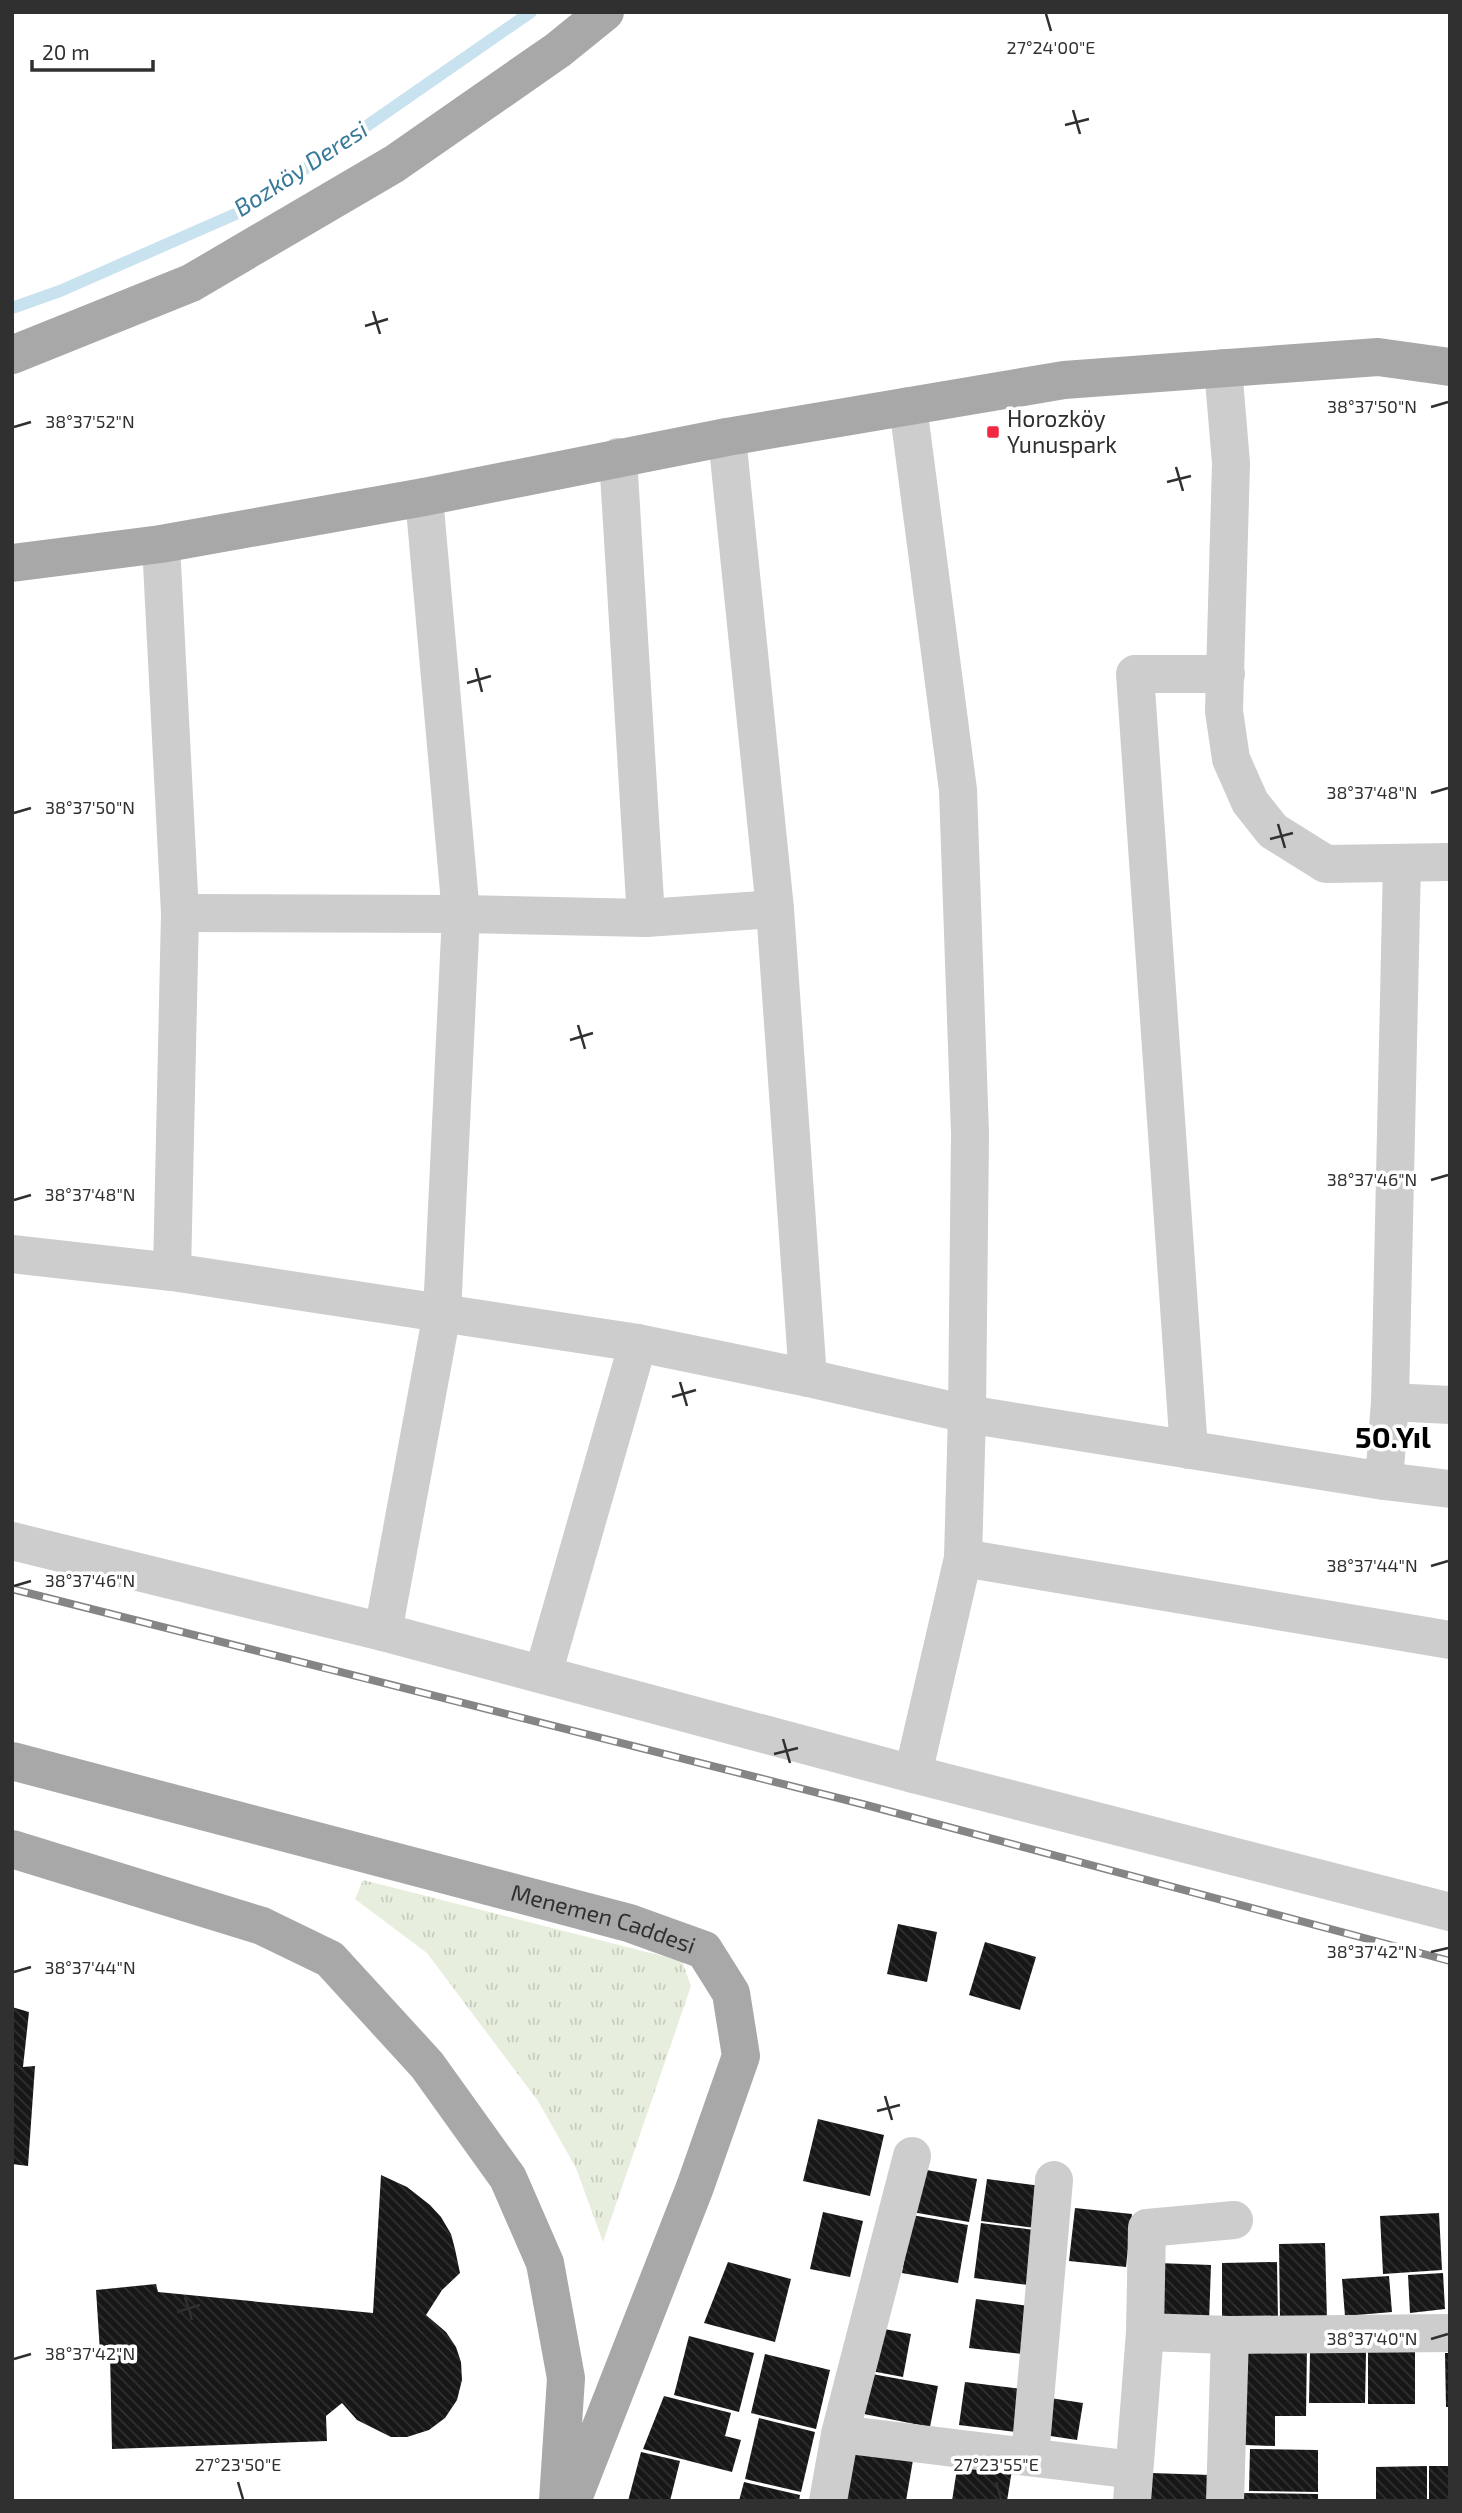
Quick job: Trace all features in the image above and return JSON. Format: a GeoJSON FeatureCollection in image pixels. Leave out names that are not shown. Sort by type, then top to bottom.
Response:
{"type":"FeatureCollection","features":[{"type":"Feature","properties":{"kind":"main road"},"geometry":{"type":"LineString","coordinates":[[12,355],[191,284],[394,164],[558,50],[605,12]]}},
{"type":"Feature","properties":{"kind":"main road"},"geometry":{"type":"LineString","coordinates":[[12,563],[161,544],[424,497],[727,437],[1064,380],[1378,357],[1450,367]]}},
{"type":"Feature","properties":{"kind":"main road","name":"Menemen Caddesi"},"geometry":{"type":"LineString","coordinates":[[12,1761],[629,1923],[704,1950],[731,1993],[741,2056],[695,2187],[572,2501]]}},
{"type":"Feature","properties":{"kind":"main road"},"geometry":{"type":"LineString","coordinates":[[12,1849],[262,1926],[330,1959],[427,2065],[508,2178],[545,2263],[566,2378],[558,2501]]}},
{"type":"Feature","properties":{"kind":"street"},"geometry":{"type":"LineString","coordinates":[[1223,368],[1231,463],[1224,711],[1231,759],[1250,802],[1273,831],[1326,864],[1450,862]]}},
{"type":"Feature","properties":{"kind":"street"},"geometry":{"type":"LineString","coordinates":[[908,406],[958,790],[970,1133],[963,1558],[913,1774]]}},
{"type":"Feature","properties":{"kind":"street"},"geometry":{"type":"LineString","coordinates":[[727,437],[775,909],[808,1378]]}},
{"type":"Feature","properties":{"kind":"street"},"geometry":{"type":"LineString","coordinates":[[618,457],[646,918]]}},
{"type":"Feature","properties":{"kind":"street"},"geometry":{"type":"LineString","coordinates":[[383,1632],[442,1313],[461,914],[424,497]]}},
{"type":"Feature","properties":{"kind":"street"},"geometry":{"type":"LineString","coordinates":[[161,544],[180,913],[172,1272]]}},
{"type":"Feature","properties":{"kind":"street"},"geometry":{"type":"LineString","coordinates":[[1189,1450],[1135,674],[1226,674]]}},
{"type":"Feature","properties":{"kind":"street"},"geometry":{"type":"LineString","coordinates":[[1384,1481],[1390,1402],[1402,863]]}},
{"type":"Feature","properties":{"kind":"street"},"geometry":{"type":"LineString","coordinates":[[180,913],[646,918],[775,909]]}},
{"type":"Feature","properties":{"kind":"street"},"geometry":{"type":"LineString","coordinates":[[12,1254],[172,1272],[638,1343],[967,1414],[1384,1481],[1450,1489]]}},
{"type":"Feature","properties":{"kind":"street"},"geometry":{"type":"LineString","coordinates":[[543,1674],[638,1343]]}},
{"type":"Feature","properties":{"kind":"street"},"geometry":{"type":"LineString","coordinates":[[1390,1402],[1450,1405]]}},
{"type":"Feature","properties":{"kind":"street"},"geometry":{"type":"LineString","coordinates":[[12,1541],[383,1632],[913,1774],[1450,1912]]}},
{"type":"Feature","properties":{"kind":"street"},"geometry":{"type":"LineString","coordinates":[[963,1558],[1450,1640]]}},
{"type":"Feature","properties":{"kind":"street"},"geometry":{"type":"LineString","coordinates":[[828,2501],[840,2434],[912,2156]]}},
{"type":"Feature","properties":{"kind":"street"},"geometry":{"type":"LineString","coordinates":[[1030,2457],[1054,2180]]}},
{"type":"Feature","properties":{"kind":"street"},"geometry":{"type":"LineString","coordinates":[[840,2434],[1030,2457],[1133,2485],[1145,2332],[1147,2228],[1234,2220]]}},
{"type":"Feature","properties":{"kind":"street"},"geometry":{"type":"LineString","coordinates":[[1145,2332],[1230,2335],[1450,2333]]}},
{"type":"Feature","properties":{"kind":"street"},"geometry":{"type":"LineString","coordinates":[[1225,2501],[1230,2335]]}},
{"type":"Feature","properties":{"kind":"green space"},"geometry":{"type":"Polygon","coordinates":[[[363,1880],[682,1961],[691,1986],[603,2242],[576,2168],[538,2101],[427,1953],[355,1899],[363,1880]]]}},
{"type":"Feature","properties":{"kind":"building"},"geometry":{"type":"Polygon","coordinates":[[[898,1924],[937,1932],[927,1982],[887,1974],[898,1924]]]}},
{"type":"Feature","properties":{"kind":"building"},"geometry":{"type":"Polygon","coordinates":[[[985,1942],[1036,1957],[1020,2010],[969,1995],[985,1942]]]}},
{"type":"Feature","properties":{"kind":"building"},"geometry":{"type":"Polygon","coordinates":[[[12,2007],[29,2012],[23,2067],[35,2066],[28,2166],[12,2164],[12,2007]]]}},
{"type":"Feature","properties":{"kind":"building"},"geometry":{"type":"Polygon","coordinates":[[[818,2119],[884,2135],[870,2196],[803,2181],[818,2119]]]}},
{"type":"Feature","properties":{"kind":"building"},"geometry":{"type":"Polygon","coordinates":[[[921,2169],[977,2179],[969,2222],[912,2212],[921,2169]]]}},
{"type":"Feature","properties":{"kind":"building"},"geometry":{"type":"Polygon","coordinates":[[[381,2175],[407,2187],[430,2205],[451,2234],[455,2249],[460,2273],[442,2290],[426,2315],[446,2332],[456,2347],[461,2362],[462,2380],[457,2400],[445,2418],[429,2430],[407,2437],[391,2437],[357,2420],[342,2403],[326,2416],[327,2441],[112,2449],[110,2353],[100,2352],[96,2290],[156,2284],[158,2292],[373,2313],[381,2175]]]}},
{"type":"Feature","properties":{"kind":"building"},"geometry":{"type":"Polygon","coordinates":[[[987,2179],[1041,2186],[1035,2228],[981,2221],[987,2179]]]}},
{"type":"Feature","properties":{"kind":"building"},"geometry":{"type":"Polygon","coordinates":[[[1075,2208],[1132,2214],[1126,2267],[1069,2261],[1075,2208]]]}},
{"type":"Feature","properties":{"kind":"building"},"geometry":{"type":"Polygon","coordinates":[[[823,2212],[863,2221],[850,2277],[810,2269],[823,2212]]]}},
{"type":"Feature","properties":{"kind":"building"},"geometry":{"type":"Polygon","coordinates":[[[1439,2213],[1442,2270],[1383,2274],[1380,2216],[1439,2213]]]}},
{"type":"Feature","properties":{"kind":"building"},"geometry":{"type":"Polygon","coordinates":[[[912,2215],[968,2225],[958,2283],[902,2273],[912,2215]]]}},
{"type":"Feature","properties":{"kind":"building"},"geometry":{"type":"Polygon","coordinates":[[[981,2223],[1034,2230],[1028,2285],[974,2278],[981,2223]]]}},
{"type":"Feature","properties":{"kind":"building"},"geometry":{"type":"Polygon","coordinates":[[[1325,2243],[1327,2319],[1280,2320],[1279,2244],[1325,2243]]]}},
{"type":"Feature","properties":{"kind":"building"},"geometry":{"type":"Polygon","coordinates":[[[728,2262],[791,2279],[775,2342],[704,2323],[728,2262]]]}},
{"type":"Feature","properties":{"kind":"building"},"geometry":{"type":"Polygon","coordinates":[[[1277,2262],[1278,2320],[1222,2321],[1222,2263],[1277,2262]]]}},
{"type":"Feature","properties":{"kind":"building"},"geometry":{"type":"Polygon","coordinates":[[[1158,2263],[1211,2265],[1209,2323],[1156,2322],[1158,2263]]]}},
{"type":"Feature","properties":{"kind":"building"},"geometry":{"type":"Polygon","coordinates":[[[1443,2273],[1445,2309],[1410,2313],[1408,2275],[1443,2273]]]}},
{"type":"Feature","properties":{"kind":"building"},"geometry":{"type":"Polygon","coordinates":[[[1389,2276],[1392,2312],[1345,2316],[1342,2279],[1389,2276]]]}},
{"type":"Feature","properties":{"kind":"building"},"geometry":{"type":"Polygon","coordinates":[[[976,2299],[1029,2306],[1022,2354],[969,2348],[976,2299]]]}},
{"type":"Feature","properties":{"kind":"building"},"geometry":{"type":"Polygon","coordinates":[[[879,2328],[911,2334],[903,2377],[871,2371],[879,2328]]]}},
{"type":"Feature","properties":{"kind":"building"},"geometry":{"type":"Polygon","coordinates":[[[689,2336],[754,2353],[739,2412],[674,2395],[689,2336]]]}},
{"type":"Feature","properties":{"kind":"building"},"geometry":{"type":"Polygon","coordinates":[[[1246,2346],[1307,2346],[1306,2416],[1275,2416],[1275,2446],[1245,2445],[1246,2346]]]}},
{"type":"Feature","properties":{"kind":"building"},"geometry":{"type":"Polygon","coordinates":[[[1310,2352],[1366,2352],[1365,2403],[1309,2403],[1310,2352]]]}},
{"type":"Feature","properties":{"kind":"building"},"geometry":{"type":"Polygon","coordinates":[[[1368,2352],[1415,2352],[1415,2404],[1368,2404],[1368,2352]]]}},
{"type":"Feature","properties":{"kind":"building"},"geometry":{"type":"Polygon","coordinates":[[[1445,2353],[1450,2353],[1450,2407],[1446,2407],[1445,2353]]]}},
{"type":"Feature","properties":{"kind":"building"},"geometry":{"type":"Polygon","coordinates":[[[765,2354],[830,2370],[816,2429],[751,2413],[765,2354]]]}},
{"type":"Feature","properties":{"kind":"building"},"geometry":{"type":"Polygon","coordinates":[[[872,2374],[938,2386],[930,2427],[864,2414],[872,2374]]]}},
{"type":"Feature","properties":{"kind":"building"},"geometry":{"type":"Polygon","coordinates":[[[965,2382],[1022,2389],[1016,2432],[959,2425],[965,2382]]]}},
{"type":"Feature","properties":{"kind":"building"},"geometry":{"type":"Polygon","coordinates":[[[664,2396],[731,2413],[725,2436],[741,2440],[732,2472],[643,2449],[664,2396]]]}},
{"type":"Feature","properties":{"kind":"building"},"geometry":{"type":"Polygon","coordinates":[[[1050,2398],[1083,2403],[1077,2440],[1044,2435],[1050,2398]]]}},
{"type":"Feature","properties":{"kind":"building"},"geometry":{"type":"Polygon","coordinates":[[[759,2418],[815,2432],[801,2492],[745,2479],[759,2418]]]}},
{"type":"Feature","properties":{"kind":"building"},"geometry":{"type":"Polygon","coordinates":[[[848,2444],[914,2454],[906,2501],[839,2501],[848,2444]]]}},
{"type":"Feature","properties":{"kind":"building"},"geometry":{"type":"Polygon","coordinates":[[[960,2449],[1014,2457],[1007,2501],[952,2501],[960,2449]]]}},
{"type":"Feature","properties":{"kind":"building"},"geometry":{"type":"Polygon","coordinates":[[[1250,2449],[1318,2450],[1318,2492],[1249,2491],[1250,2449]]]}},
{"type":"Feature","properties":{"kind":"building"},"geometry":{"type":"Polygon","coordinates":[[[641,2452],[680,2461],[670,2501],[628,2501],[641,2452]]]}},
{"type":"Feature","properties":{"kind":"building"},"geometry":{"type":"Polygon","coordinates":[[[1427,2466],[1427,2501],[1376,2501],[1376,2467],[1427,2466]]]}},
{"type":"Feature","properties":{"kind":"building"},"geometry":{"type":"Polygon","coordinates":[[[1429,2466],[1450,2466],[1450,2501],[1429,2501],[1429,2466]]]}},
{"type":"Feature","properties":{"kind":"building"},"geometry":{"type":"Polygon","coordinates":[[[1151,2473],[1211,2475],[1210,2501],[1150,2501],[1151,2473]]]}},
{"type":"Feature","properties":{"kind":"building"},"geometry":{"type":"Polygon","coordinates":[[[744,2482],[800,2495],[799,2501],[739,2501],[744,2482]]]}},
{"type":"Feature","properties":{"kind":"building"},"geometry":{"type":"Polygon","coordinates":[[[1243,2493],[1318,2494],[1318,2501],[1243,2501],[1243,2493]]]}},
{"type":"Feature","properties":{"kind":"waterway","name":"Bozköy Deresi"},"geometry":{"type":"LineString","coordinates":[[12,308],[60,291],[247,209],[531,12]]}},
{"type":"Feature","properties":{"kind":"railway"},"geometry":{"type":"LineString","coordinates":[[12,1589],[866,1805],[1450,1961]]}},
{"type":"Feature","properties":{"kind":"place","name":"Horozköy Yunuspark"},"geometry":{"type":"Point","coordinates":[993,432]}},
{"type":"Feature","properties":{"kind":"district","name":"50.Yıl"},"geometry":{"type":"Point","coordinates":[1393,1438]}}]}
